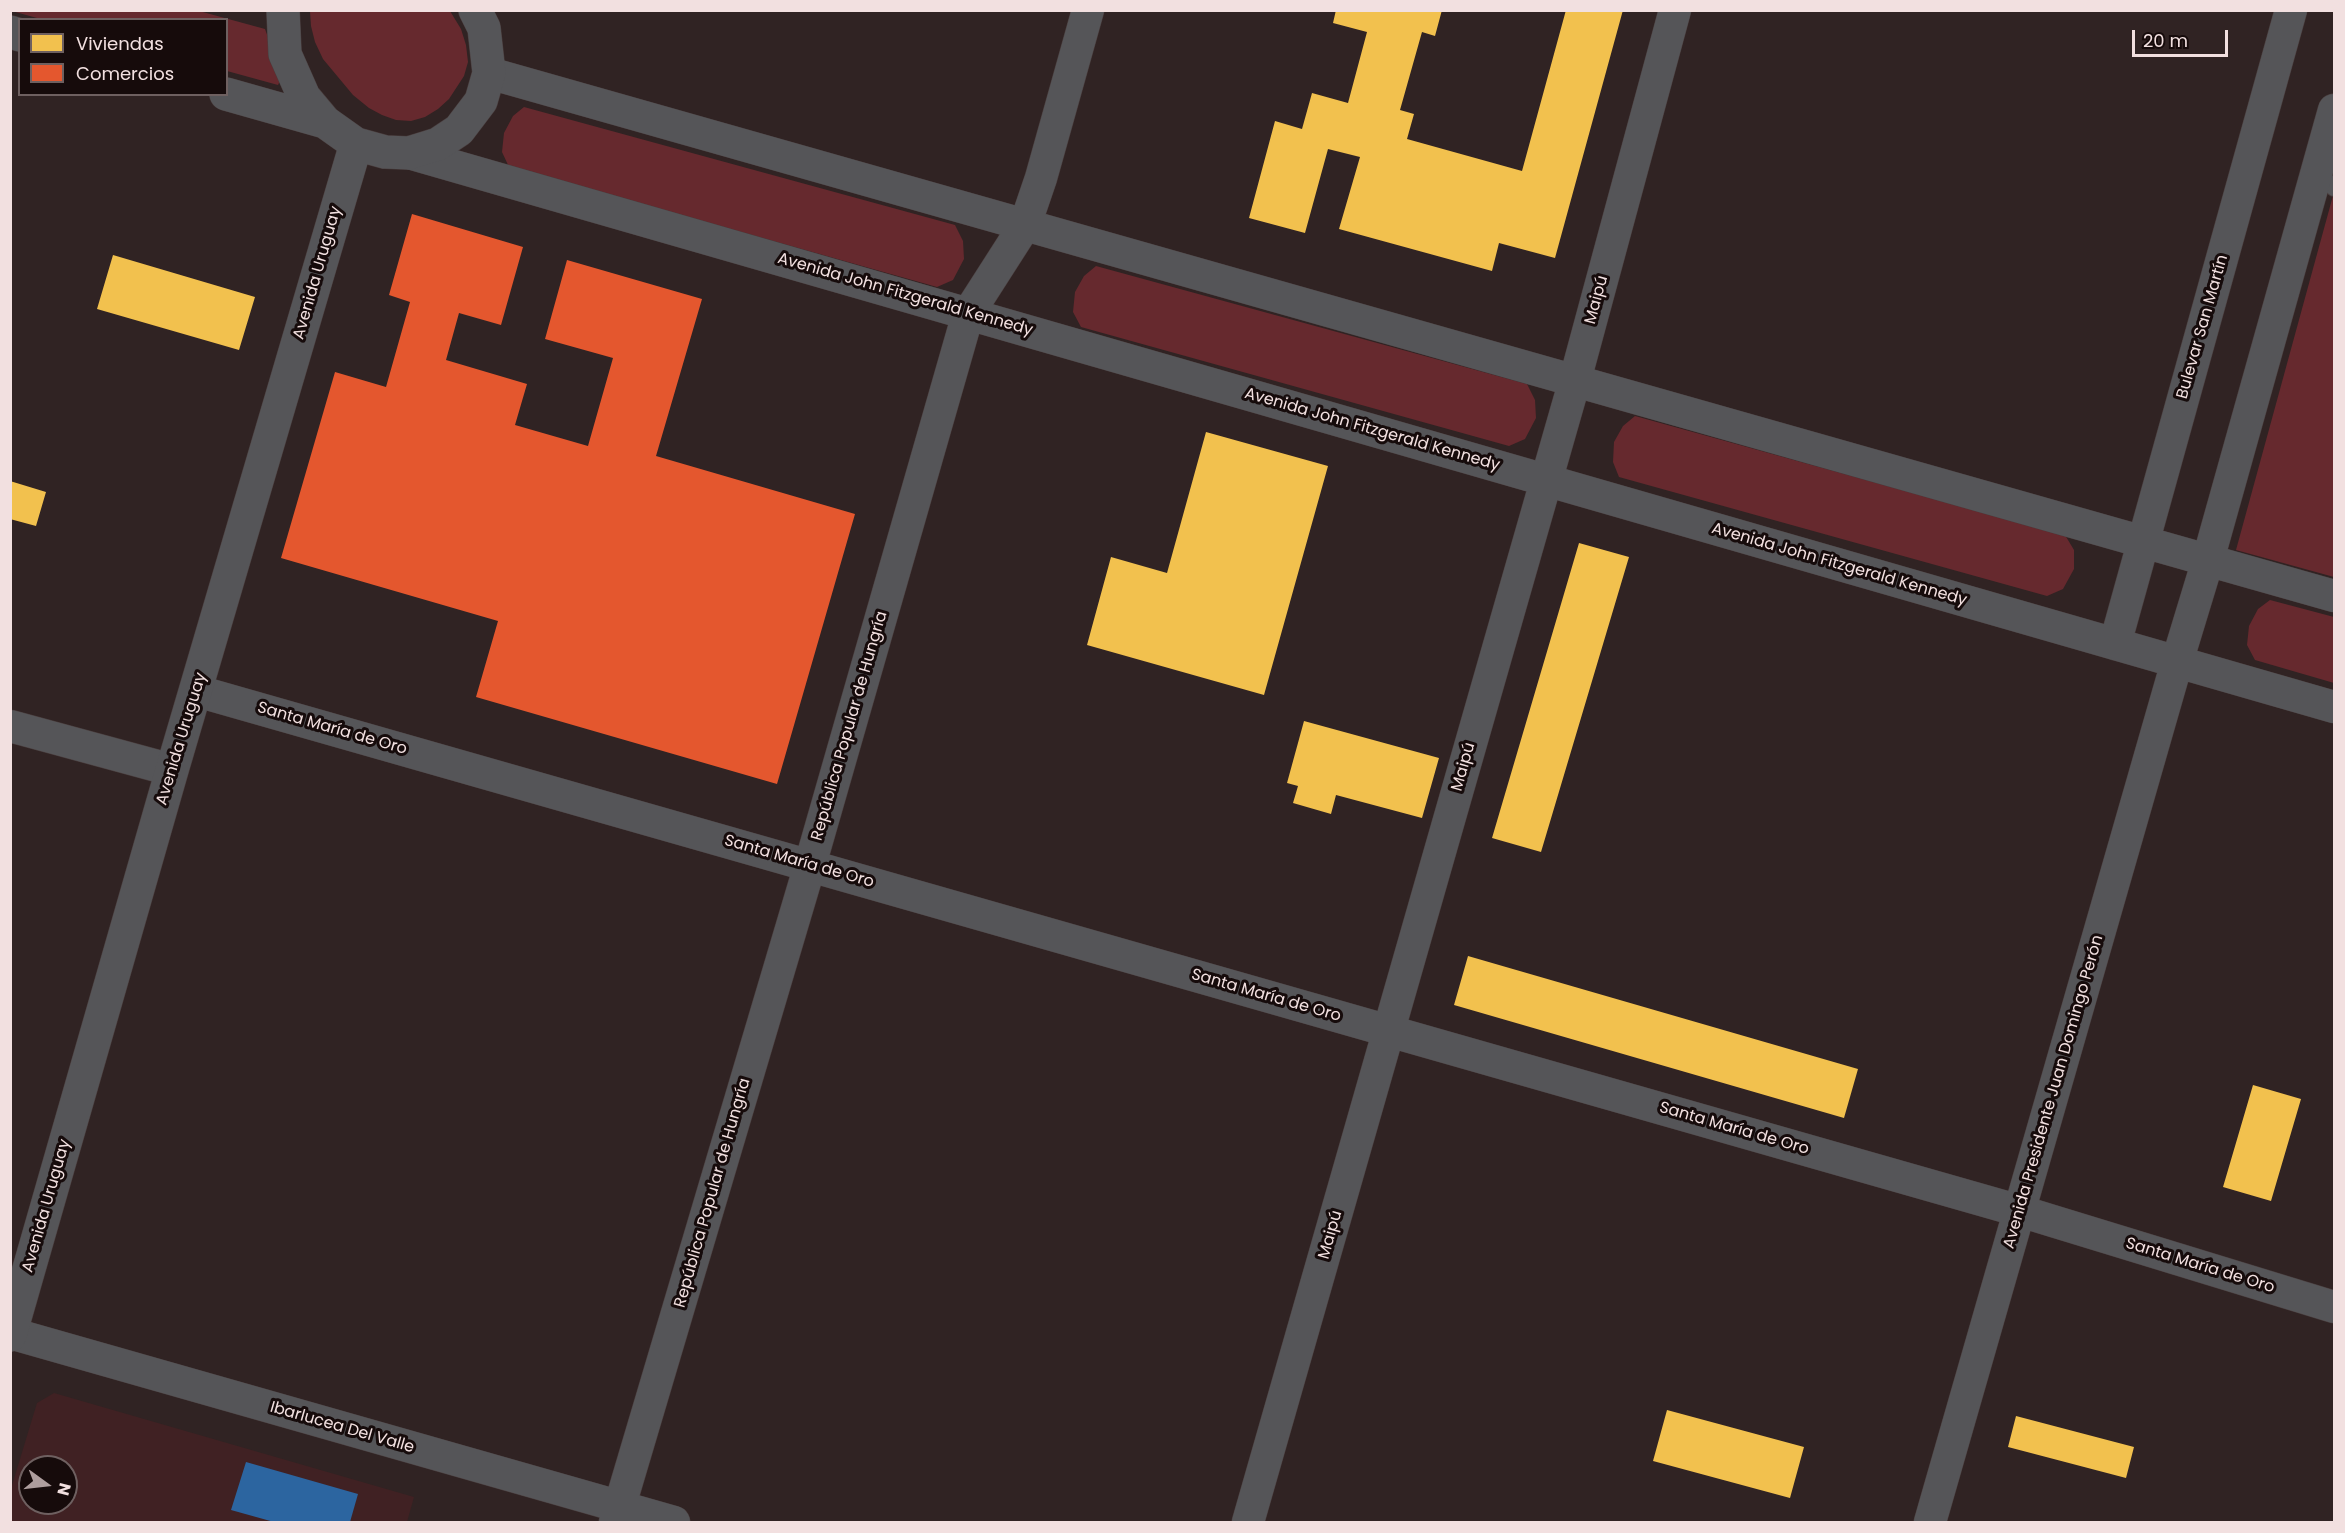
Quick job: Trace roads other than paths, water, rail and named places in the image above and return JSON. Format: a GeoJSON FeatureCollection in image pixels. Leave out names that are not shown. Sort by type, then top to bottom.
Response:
{"type":"FeatureCollection","features":[{"type":"Feature","properties":{"kind":"street"},"geometry":{"type":"LineString","coordinates":[[283,10],[285,54],[304,97],[325,122],[356,144],[385,153],[409,153],[438,144],[459,130],[481,101],[489,73],[482,16]]}},
{"type":"Feature","properties":{"kind":"street","name":"República Popular de Hungría"},"geometry":{"type":"LineString","coordinates":[[618,1515],[810,865],[968,314],[1025,225],[1041,178],[1088,10]]}},
{"type":"Feature","properties":{"kind":"street","name":"Maipú"},"geometry":{"type":"LineString","coordinates":[[1248,1522],[1575,380],[1675,10]]}},
{"type":"Feature","properties":{"kind":"street","name":"Bulevar San Martín"},"geometry":{"type":"LineString","coordinates":[[2115,644],[2291,10]]}},
{"type":"Feature","properties":{"kind":"street"},"geometry":{"type":"LineString","coordinates":[[489,73],[2334,596]]}},
{"type":"Feature","properties":{"kind":"street"},"geometry":{"type":"LineString","coordinates":[[228,95],[325,122]]}},
{"type":"Feature","properties":{"kind":"street"},"geometry":{"type":"LineString","coordinates":[[2177,662],[2326,180],[2334,110]]}},
{"type":"Feature","properties":{"kind":"street","name":"Avenida Uruguay"},"geometry":{"type":"LineString","coordinates":[[11,1334],[172,770],[356,144]]}},
{"type":"Feature","properties":{"kind":"street","name":"Avenida John Fitzgerald Kennedy"},"geometry":{"type":"LineString","coordinates":[[409,153],[2334,707]]}},
{"type":"Feature","properties":{"kind":"street","name":"Avenida Presidente Juan Domingo Perón"},"geometry":{"type":"LineString","coordinates":[[1930,1522],[2177,662]]}},
{"type":"Feature","properties":{"kind":"street","name":"Santa María de Oro"},"geometry":{"type":"LineString","coordinates":[[197,691],[2020,1211],[2334,1307]]}},
{"type":"Feature","properties":{"kind":"street"},"geometry":{"type":"LineString","coordinates":[[10,726],[172,770]]}},
{"type":"Feature","properties":{"kind":"street","name":"Ibarlucea Del Valle"},"geometry":{"type":"LineString","coordinates":[[11,1334],[618,1515],[674,1522]]}},
{"type":"Feature","properties":{"kind":"water"},"geometry":{"type":"Polygon","coordinates":[[[246,1462],[358,1494],[350,1522],[274,1522],[231,1510],[246,1462]]]}}]}
